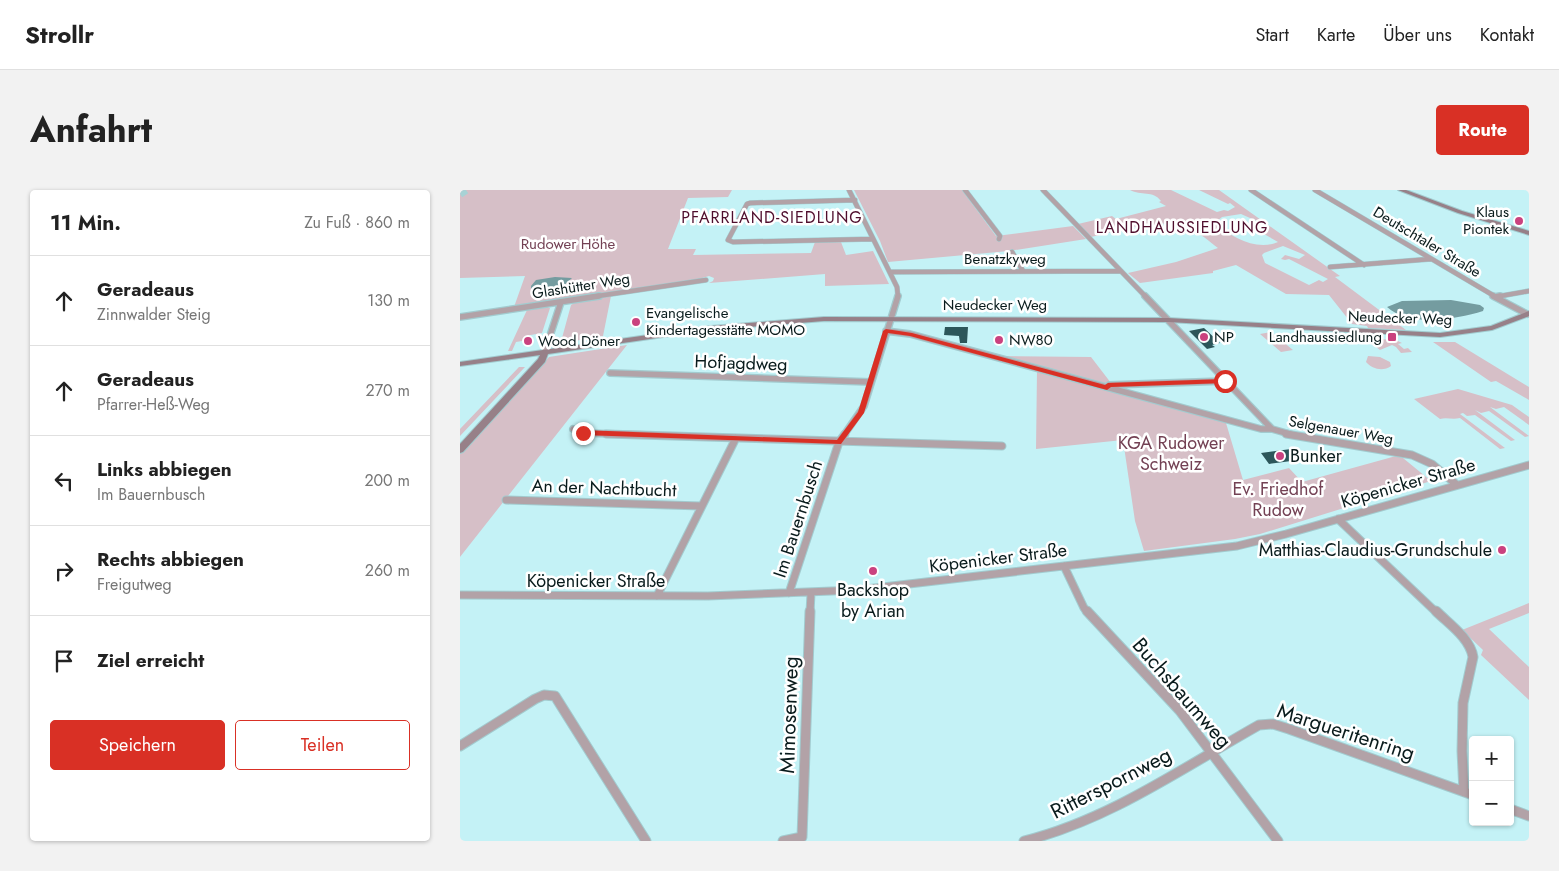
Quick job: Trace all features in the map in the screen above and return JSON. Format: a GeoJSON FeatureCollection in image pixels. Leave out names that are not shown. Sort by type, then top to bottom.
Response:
{"type":"FeatureCollection","features":[{"type":"Feature","properties":{"kind":"street","name":"Im Bauernbusch"},"geometry":{"type":"LineString","coordinates":[[789,593],[839,442],[861,413],[898,293],[890,272],[850,190]]}},
{"type":"Feature","properties":{"kind":"street"},"geometry":{"type":"LineString","coordinates":[[965,190],[1000,236],[999,239]]}},
{"type":"Feature","properties":{"kind":"street","name":"Selgenauer Weg"},"geometry":{"type":"LineString","coordinates":[[1043,190],[1272,429],[1287,434],[1412,455],[1432,464],[1457,485]]}},
{"type":"Feature","properties":{"kind":"street"},"geometry":{"type":"LineString","coordinates":[[1252,190],[1364,265]]}},
{"type":"Feature","properties":{"kind":"street"},"geometry":{"type":"LineString","coordinates":[[1317,191],[1330,190]]}},
{"type":"Feature","properties":{"kind":"street"},"geometry":{"type":"LineString","coordinates":[[1401,190],[1461,211],[1528,231]]}},
{"type":"Feature","properties":{"kind":"street"},"geometry":{"type":"LineString","coordinates":[[1407,190],[1461,211]]}},
{"type":"Feature","properties":{"kind":"street","name":"Deutschtaler Straße"},"geometry":{"type":"LineString","coordinates":[[1317,191],[1495,297],[1528,314]]}},
{"type":"Feature","properties":{"kind":"street"},"geometry":{"type":"LineString","coordinates":[[855,200],[750,203],[747,204],[728,240],[734,242],[873,239]]}},
{"type":"Feature","properties":{"kind":"street"},"geometry":{"type":"LineString","coordinates":[[1012,252],[1023,271]]}},
{"type":"Feature","properties":{"kind":"street"},"geometry":{"type":"LineString","coordinates":[[1330,267],[1432,259]]}},
{"type":"Feature","properties":{"kind":"street","name":"Benatzkyweg"},"geometry":{"type":"LineString","coordinates":[[890,272],[1121,271]]}},
{"type":"Feature","properties":{"kind":"street","name":"Glashütter Weg"},"geometry":{"type":"LineString","coordinates":[[460,317],[706,280]]}},
{"type":"Feature","properties":{"kind":"street"},"geometry":{"type":"LineString","coordinates":[[1495,297],[1529,291]]}},
{"type":"Feature","properties":{"kind":"street"},"geometry":{"type":"LineString","coordinates":[[460,450],[542,360],[561,302]]}},
{"type":"Feature","properties":{"kind":"street","name":"Neudecker Weg"},"geometry":{"type":"LineString","coordinates":[[460,364],[711,328],[792,321],[890,318],[1168,320],[1440,335],[1492,328],[1528,314]]}},
{"type":"Feature","properties":{"kind":"street"},"geometry":{"type":"LineString","coordinates":[[886,331],[910,334],[1261,429],[1272,429]]}},
{"type":"Feature","properties":{"kind":"street","name":"Hofjagdweg"},"geometry":{"type":"LineString","coordinates":[[610,373],[871,382]]}},
{"type":"Feature","properties":{"kind":"street"},"geometry":{"type":"LineString","coordinates":[[1107,388],[1108,385],[1225,381]]}},
{"type":"Feature","properties":{"kind":"street"},"geometry":{"type":"LineString","coordinates":[[574,428],[583,433],[1002,446]]}},
{"type":"Feature","properties":{"kind":"street"},"geometry":{"type":"LineString","coordinates":[[657,596],[736,438]]}},
{"type":"Feature","properties":{"kind":"street","name":"Köpenicker Straße"},"geometry":{"type":"LineString","coordinates":[[460,595],[657,596],[811,593],[857,590],[1237,546],[1529,465]]}},
{"type":"Feature","properties":{"kind":"street","name":"An der Nachtbucht"},"geometry":{"type":"LineString","coordinates":[[506,500],[701,506]]}},
{"type":"Feature","properties":{"kind":"street"},"geometry":{"type":"LineString","coordinates":[[1338,519],[1466,640],[1472,650],[1473,657],[1463,703],[1461,728],[1468,793]]}},
{"type":"Feature","properties":{"kind":"street","name":"Buchsbaumweg"},"geometry":{"type":"LineString","coordinates":[[1064,566],[1075,591],[1090,616],[1180,711],[1278,841]]}},
{"type":"Feature","properties":{"kind":"street","name":"Mimosenweg"},"geometry":{"type":"LineString","coordinates":[[783,841],[802,838],[811,593]]}},
{"type":"Feature","properties":{"kind":"street"},"geometry":{"type":"LineString","coordinates":[[460,746],[535,699],[544,695],[555,696],[646,841]]}},
{"type":"Feature","properties":{"kind":"street","name":"Margueritenring"},"geometry":{"type":"LineString","coordinates":[[1211,751],[1259,725],[1272,724],[1468,793]]}},
{"type":"Feature","properties":{"kind":"street","name":"Ritterspornweg"},"geometry":{"type":"LineString","coordinates":[[1024,841],[1061,832],[1078,825],[1168,778],[1211,751]]}},
{"type":"Feature","properties":{"kind":"street"},"geometry":{"type":"LineString","coordinates":[[1514,810],[1529,816]]}},
{"type":"Feature","properties":{"kind":"green space","name":"Rudower Höhe"},"geometry":{"type":"Polygon","coordinates":[[[460,190],[732,190],[728,197],[688,198],[668,249],[696,249],[693,255],[811,253],[815,242],[841,242],[846,255],[873,251],[889,284],[825,286],[825,274],[709,283],[714,278],[709,276],[692,281],[514,307],[525,276],[460,278],[460,190]]]}},
{"type":"Feature","properties":{"kind":"green space"},"geometry":{"type":"Polygon","coordinates":[[[854,190],[962,190],[996,236],[1073,226],[1086,239],[1009,251],[888,262],[880,241],[854,190]]]}},
{"type":"Feature","properties":{"kind":"green space"},"geometry":{"type":"Polygon","coordinates":[[[1130,190],[1171,190],[1217,212],[1228,211],[1235,207],[1199,190],[1219,190],[1340,276],[1335,277],[1406,330],[1368,328],[1367,326],[1352,324],[1329,295],[1286,294],[1236,265],[1213,271],[1213,273],[1140,283],[1128,273],[1176,262],[1218,248],[1197,233],[1182,233],[1167,223],[1143,225],[1091,237],[1078,224],[1112,216],[1116,219],[1166,206],[1159,202],[1161,201],[1154,195],[1130,190]],[[1241,214],[1222,217],[1215,223],[1229,234],[1253,244],[1262,245],[1278,242],[1250,226],[1259,222],[1241,214]],[[1283,246],[1264,253],[1262,255],[1265,263],[1309,285],[1319,280],[1323,282],[1328,279],[1289,259],[1281,259],[1285,255],[1299,259],[1305,255],[1283,246]]]}},
{"type":"Feature","properties":{"kind":"green space"},"geometry":{"type":"Polygon","coordinates":[[[611,296],[603,336],[569,342],[562,338],[571,305],[576,302],[611,296]]]}},
{"type":"Feature","properties":{"kind":"green space"},"geometry":{"type":"Polygon","coordinates":[[[550,308],[542,333],[525,336],[522,341],[516,342],[512,351],[508,351],[527,310],[550,308]]]}},
{"type":"Feature","properties":{"kind":"green space"},"geometry":{"type":"Polygon","coordinates":[[[1271,332],[1293,350],[1281,352],[1260,334],[1271,332]]]}},
{"type":"Feature","properties":{"kind":"green space"},"geometry":{"type":"Polygon","coordinates":[[[1364,338],[1396,340],[1402,343],[1398,344],[1404,349],[1408,348],[1412,352],[1401,353],[1392,345],[1380,350],[1364,338]]]}},
{"type":"Feature","properties":{"kind":"green space"},"geometry":{"type":"Polygon","coordinates":[[[1433,342],[1455,342],[1529,387],[1529,400],[1496,381],[1491,382],[1433,342]]]}},
{"type":"Feature","properties":{"kind":"green space"},"geometry":{"type":"Polygon","coordinates":[[[627,345],[460,557],[460,454],[549,357],[627,345]]]}},
{"type":"Feature","properties":{"kind":"green space"},"geometry":{"type":"Polygon","coordinates":[[[997,356],[1091,357],[1111,383],[1098,383],[997,356]]]}},
{"type":"Feature","properties":{"kind":"green space"},"geometry":{"type":"Polygon","coordinates":[[[1368,356],[1380,357],[1390,362],[1391,366],[1385,369],[1374,368],[1366,362],[1368,356]]]}},
{"type":"Feature","properties":{"kind":"green space"},"geometry":{"type":"Polygon","coordinates":[[[519,367],[525,367],[460,436],[460,429],[519,367]]]}},
{"type":"Feature","properties":{"kind":"green space","name":"KGA Rudower Schweiz"},"geometry":{"type":"Polygon","coordinates":[[[1037,371],[1226,423],[1243,480],[1289,468],[1302,482],[1396,456],[1403,458],[1431,481],[1260,534],[1144,551],[1135,521],[1123,440],[1036,449],[1037,371]]]}},
{"type":"Feature","properties":{"kind":"green space"},"geometry":{"type":"Polygon","coordinates":[[[1458,389],[1512,405],[1529,417],[1529,425],[1504,407],[1496,409],[1490,407],[1529,436],[1525,437],[1489,411],[1481,413],[1475,410],[1515,440],[1511,441],[1475,415],[1467,416],[1463,413],[1460,414],[1505,448],[1500,449],[1460,418],[1440,419],[1414,399],[1458,389]]]}},
{"type":"Feature","properties":{"kind":"green space"},"geometry":{"type":"Polygon","coordinates":[[[1529,603],[1529,613],[1489,629],[1529,667],[1529,700],[1481,655],[1483,650],[1462,630],[1529,603]]]}},
{"type":"Feature","properties":{"kind":"water"},"geometry":{"type":"Polygon","coordinates":[[[555,277],[572,278],[560,288],[550,293],[535,296],[531,292],[531,286],[536,280],[555,277]]]}},
{"type":"Feature","properties":{"kind":"water"},"geometry":{"type":"Polygon","coordinates":[[[1451,300],[1480,305],[1484,308],[1483,311],[1460,317],[1421,320],[1397,314],[1387,307],[1402,301],[1451,300]]]}},
{"type":"Feature","properties":{"kind":"building"},"geometry":{"type":"Polygon","coordinates":[[[945,327],[968,327],[967,343],[960,343],[959,336],[944,335],[945,327]]]}},
{"type":"Feature","properties":{"kind":"building","name":"NP"},"geometry":{"type":"Polygon","coordinates":[[[1204,328],[1220,343],[1212,345],[1215,347],[1207,349],[1189,331],[1204,328]]]}},
{"type":"Feature","properties":{"kind":"building","name":"Bunker"},"geometry":{"type":"Polygon","coordinates":[[[1291,449],[1299,460],[1269,464],[1261,453],[1291,449]]]}},
{"type":"Feature","properties":{"kind":"tunnel"},"geometry":{"type":"LineString","coordinates":[[460,194],[466,190]]}},
{"type":"Feature","properties":{"kind":"place","name":"Klaus Piontek"},"geometry":{"type":"Point","coordinates":[1519,221]}},
{"type":"Feature","properties":{"kind":"place","name":"Evangelische Kindertagesstätte MOMO"},"geometry":{"type":"Point","coordinates":[636,322]}},
{"type":"Feature","properties":{"kind":"place","name":"NP"},"geometry":{"type":"Point","coordinates":[1204,337]}},
{"type":"Feature","properties":{"kind":"place","name":"Landhaussiedlung"},"geometry":{"type":"Point","coordinates":[1392,337]}},
{"type":"Feature","properties":{"kind":"place","name":"NW80"},"geometry":{"type":"Point","coordinates":[999,340]}},
{"type":"Feature","properties":{"kind":"place","name":"Wood Döner"},"geometry":{"type":"Point","coordinates":[528,341]}},
{"type":"Feature","properties":{"kind":"place","name":"Bunker"},"geometry":{"type":"Point","coordinates":[1280,456]}},
{"type":"Feature","properties":{"kind":"place","name":"Matthias-Claudius-Grundschule"},"geometry":{"type":"Point","coordinates":[1502,550]}},
{"type":"Feature","properties":{"kind":"place","name":"Backshop by Arian"},"geometry":{"type":"Point","coordinates":[873,571]}},
{"type":"Feature","properties":{"kind":"district","name":"PFARRLAND-SIEDLUNG"},"geometry":{"type":"Point","coordinates":[772,217]}},
{"type":"Feature","properties":{"kind":"district","name":"LANDHAUSSIEDLUNG"},"geometry":{"type":"Point","coordinates":[1182,227]}},
{"type":"Feature","properties":{"kind":"route"},"geometry":{"type":"LineString","coordinates":[[583,433],[839,442],[861,413],[864,406],[886,331],[910,334],[1107,388],[1108,385],[1225,381]]}},
{"type":"Feature","properties":{"kind":"park label","name":"Ev. Friedhof Rudow"},"geometry":{"type":"Point","coordinates":[1278,499]}}]}
